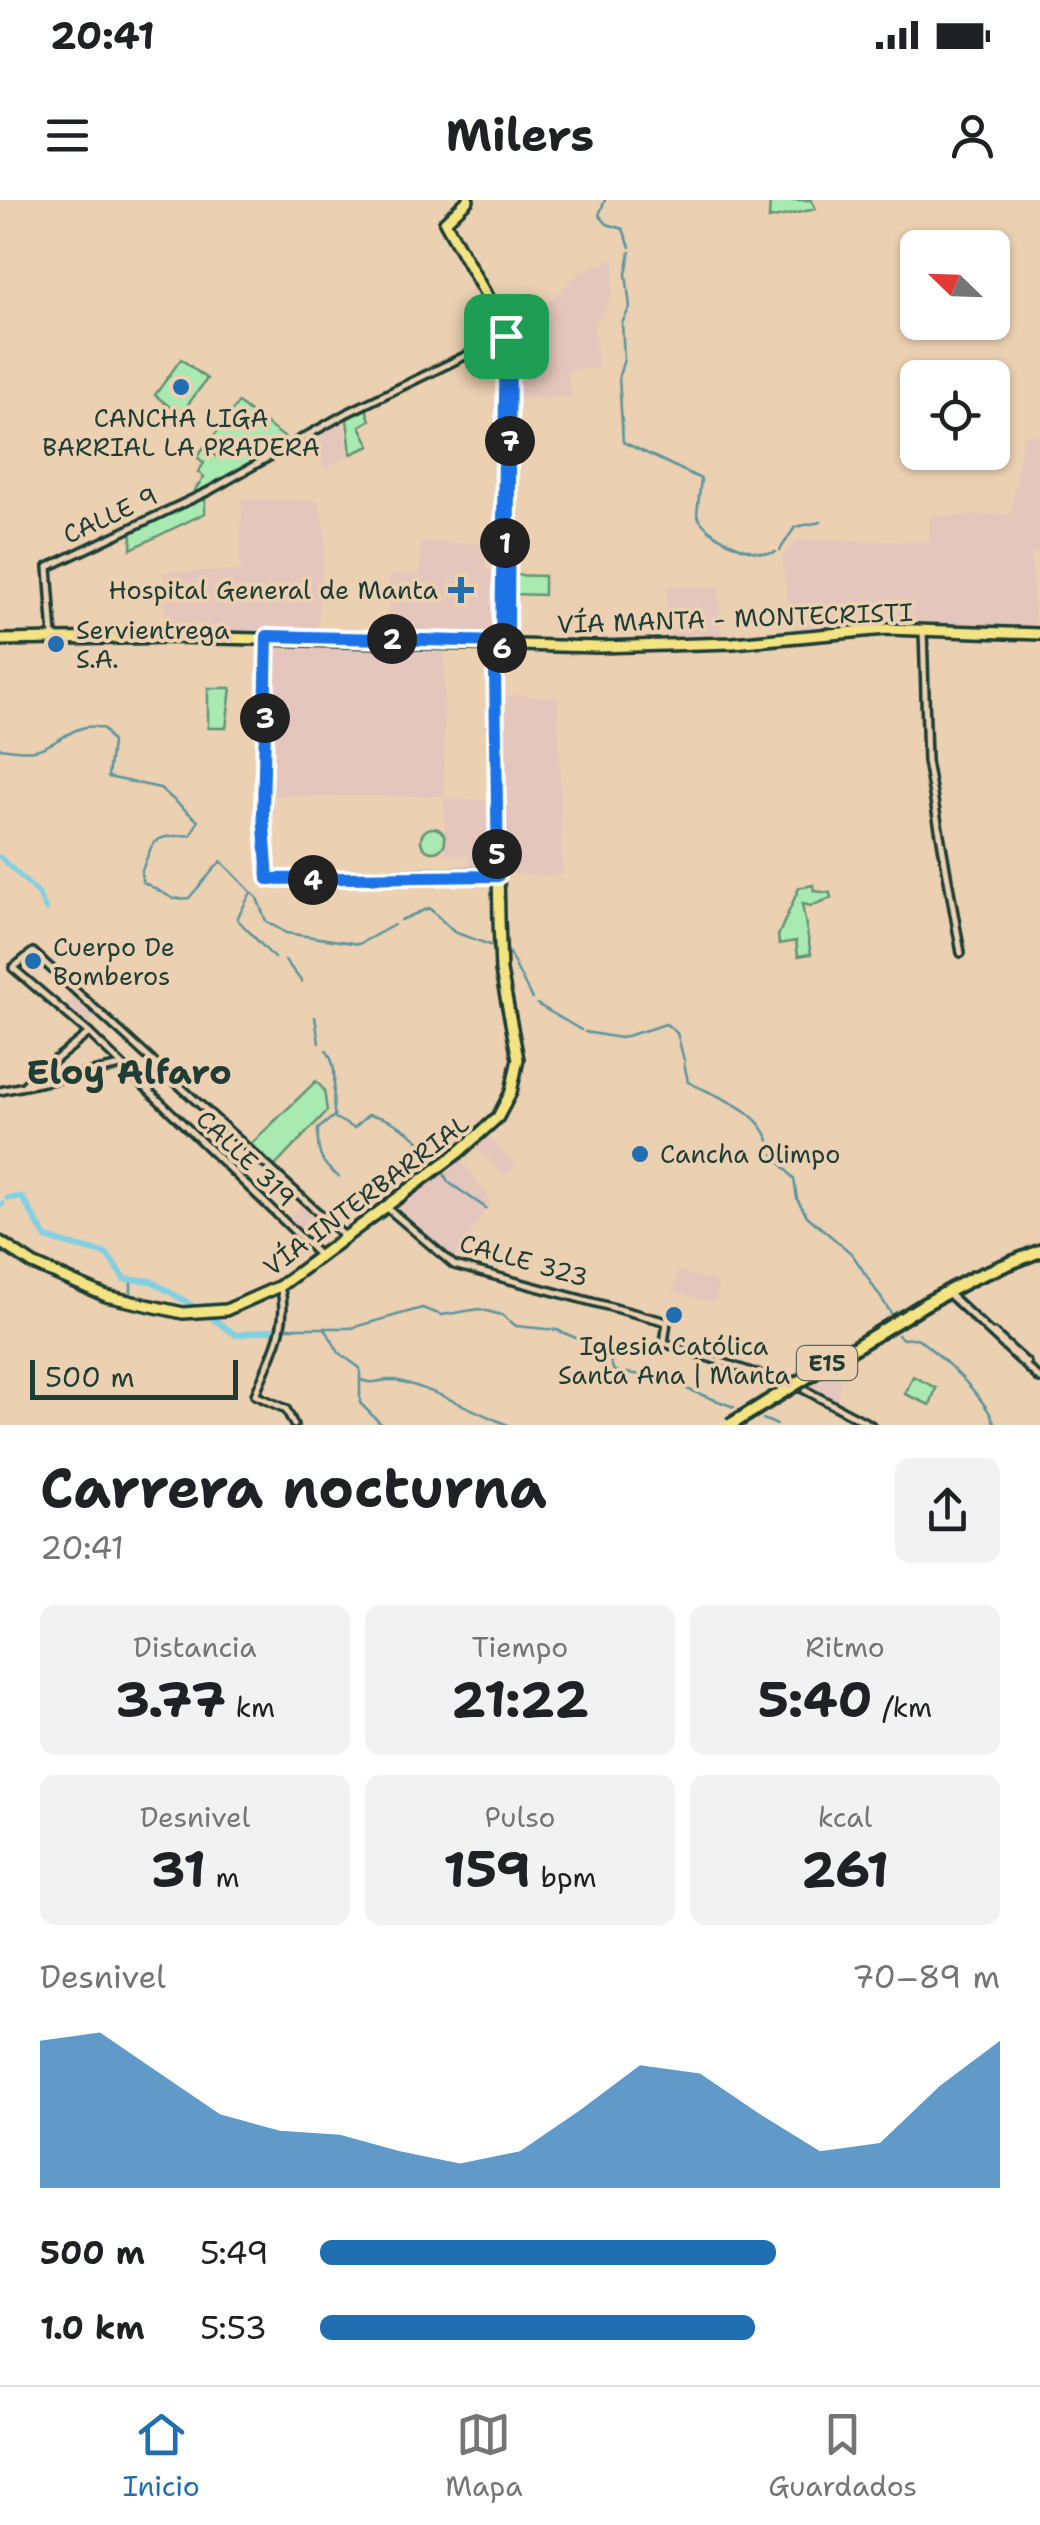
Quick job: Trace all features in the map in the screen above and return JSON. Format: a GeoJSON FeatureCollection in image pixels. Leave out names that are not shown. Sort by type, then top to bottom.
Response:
{"type":"FeatureCollection","features":[{"type":"Feature","properties":{"kind":"highway","name":"E15"},"geometry":{"type":"LineString","coordinates":[[739,1425],[927,1306],[1035,1257]]}},
{"type":"Feature","properties":{"kind":"highway","name":"E15"},"geometry":{"type":"LineString","coordinates":[[730,1425],[927,1306],[1035,1257]]}},
{"type":"Feature","properties":{"kind":"main road","name":"VÍA INTERBARRIAL"},"geometry":{"type":"LineString","coordinates":[[468,200],[445,222],[507,334],[508,473],[500,644],[495,672]]}},
{"type":"Feature","properties":{"kind":"main road","name":"VÍA MANTA - MONTECRISTI"},"geometry":{"type":"LineString","coordinates":[[0,640],[52,634],[500,644],[690,642],[922,628],[1040,633]]}},
{"type":"Feature","properties":{"kind":"main road"},"geometry":{"type":"LineString","coordinates":[[0,632],[52,634]]}},
{"type":"Feature","properties":{"kind":"main road","name":"VÍA INTERBARRIAL"},"geometry":{"type":"LineString","coordinates":[[0,1242],[90,1291],[174,1312],[226,1310],[280,1286],[486,1130],[509,1098],[518,1051],[502,971],[495,672],[500,644]]}},
{"type":"Feature","properties":{"kind":"street","name":"CALLE 9"},"geometry":{"type":"LineString","coordinates":[[52,634],[48,567],[209,490],[368,402],[507,334]]}},
{"type":"Feature","properties":{"kind":"street"},"geometry":{"type":"LineString","coordinates":[[922,628],[927,761],[961,952]]}},
{"type":"Feature","properties":{"kind":"street"},"geometry":{"type":"LineString","coordinates":[[267,637],[266,876],[498,874]]}},
{"type":"Feature","properties":{"kind":"street","name":"CALLE 319"},"geometry":{"type":"LineString","coordinates":[[319,1254],[90,1033],[13,968],[34,952],[344,1236]]}},
{"type":"Feature","properties":{"kind":"street"},"geometry":{"type":"LineString","coordinates":[[23,1086],[90,1033]]}},
{"type":"Feature","properties":{"kind":"street"},"geometry":{"type":"LineString","coordinates":[[0,1091],[121,1066]]}},
{"type":"Feature","properties":{"kind":"street","name":"CALLE 323"},"geometry":{"type":"LineString","coordinates":[[385,1206],[454,1265],[667,1322],[664,1344],[803,1389],[871,1425]]}},
{"type":"Feature","properties":{"kind":"street"},"geometry":{"type":"LineString","coordinates":[[280,1286],[286,1306],[281,1332],[254,1395],[286,1410],[294,1425]]}},
{"type":"Feature","properties":{"kind":"street"},"geometry":{"type":"LineString","coordinates":[[952,1295],[1040,1377]]}},
{"type":"Feature","properties":{"kind":"shaded area"},"geometry":{"type":"Polygon","coordinates":[[[614,258],[612,296],[594,325],[598,368],[567,369],[571,397],[512,398],[513,333],[581,272],[614,258]]]}},
{"type":"Feature","properties":{"kind":"shaded area"},"geometry":{"type":"Polygon","coordinates":[[[343,420],[348,456],[324,468],[314,435],[343,420]]]}},
{"type":"Feature","properties":{"kind":"shaded area"},"geometry":{"type":"Polygon","coordinates":[[[1040,435],[1040,552],[1031,553],[1035,627],[881,625],[792,630],[782,558],[797,541],[930,542],[930,517],[1011,514],[1023,436],[1040,435]]]}},
{"type":"Feature","properties":{"kind":"shaded area"},"geometry":{"type":"Polygon","coordinates":[[[242,499],[318,501],[325,535],[317,634],[166,630],[164,572],[240,571],[242,499]]]}},
{"type":"Feature","properties":{"kind":"shaded area","name":"Hospital General de Manta"},"geometry":{"type":"Polygon","coordinates":[[[421,543],[486,544],[486,570],[503,570],[499,636],[388,634],[389,575],[420,576],[421,543]]]}},
{"type":"Feature","properties":{"kind":"shaded area"},"geometry":{"type":"Polygon","coordinates":[[[668,587],[719,587],[721,639],[665,639],[668,587]]]}},
{"type":"Feature","properties":{"kind":"shaded area"},"geometry":{"type":"Polygon","coordinates":[[[271,642],[444,645],[444,796],[266,796],[271,642]]]}},
{"type":"Feature","properties":{"kind":"shaded area"},"geometry":{"type":"Polygon","coordinates":[[[500,695],[558,697],[562,875],[502,874],[500,695]]]}},
{"type":"Feature","properties":{"kind":"shaded area"},"geometry":{"type":"Polygon","coordinates":[[[444,799],[492,801],[495,870],[470,871],[470,856],[445,854],[444,799]]]}},
{"type":"Feature","properties":{"kind":"shaded area"},"geometry":{"type":"Polygon","coordinates":[[[77,995],[98,1013],[85,1027],[63,1008],[77,995]]]}},
{"type":"Feature","properties":{"kind":"shaded area"},"geometry":{"type":"Polygon","coordinates":[[[489,1137],[516,1165],[505,1175],[476,1148],[489,1137]]]}},
{"type":"Feature","properties":{"kind":"shaded area"},"geometry":{"type":"Polygon","coordinates":[[[459,1156],[491,1202],[453,1260],[390,1206],[459,1156]]]}},
{"type":"Feature","properties":{"kind":"shaded area"},"geometry":{"type":"Polygon","coordinates":[[[303,1204],[319,1218],[303,1235],[286,1220],[303,1204]]]}},
{"type":"Feature","properties":{"kind":"shaded area"},"geometry":{"type":"Polygon","coordinates":[[[678,1272],[718,1282],[715,1302],[674,1292],[678,1272]]]}},
{"type":"Feature","properties":{"kind":"shaded area"},"geometry":{"type":"Polygon","coordinates":[[[842,1369],[837,1401],[808,1388],[842,1369]]]}},
{"type":"Feature","properties":{"kind":"green space"},"geometry":{"type":"Polygon","coordinates":[[[770,200],[811,200],[816,209],[769,219],[770,200]]]}},
{"type":"Feature","properties":{"kind":"green space","name":"CANCHA LIGA BARRIAL LA PRADERA"},"geometry":{"type":"Polygon","coordinates":[[[181,359],[207,379],[180,415],[155,395],[181,359]]]}},
{"type":"Feature","properties":{"kind":"green space"},"geometry":{"type":"Polygon","coordinates":[[[238,403],[292,443],[200,495],[194,491],[204,477],[198,472],[204,463],[197,457],[204,447],[217,457],[224,453],[210,441],[238,403]]]}},
{"type":"Feature","properties":{"kind":"green space"},"geometry":{"type":"Polygon","coordinates":[[[366,408],[370,420],[360,426],[370,446],[351,454],[347,419],[366,408]]]}},
{"type":"Feature","properties":{"kind":"green space"},"geometry":{"type":"Polygon","coordinates":[[[205,494],[205,513],[131,549],[132,530],[205,494]]]}},
{"type":"Feature","properties":{"kind":"green space"},"geometry":{"type":"Polygon","coordinates":[[[511,575],[544,576],[544,595],[511,594],[511,575]]]}},
{"type":"Feature","properties":{"kind":"green space"},"geometry":{"type":"Polygon","coordinates":[[[208,688],[231,688],[226,728],[208,728],[208,688]]]}},
{"type":"Feature","properties":{"kind":"green space"},"geometry":{"type":"Polygon","coordinates":[[[433,828],[445,840],[433,852],[421,840],[433,828]]]}},
{"type":"Feature","properties":{"kind":"green space"},"geometry":{"type":"Polygon","coordinates":[[[813,885],[814,891],[830,893],[831,898],[811,906],[802,904],[811,954],[798,956],[796,941],[779,944],[778,936],[799,888],[813,885]]]}},
{"type":"Feature","properties":{"kind":"green space"},"geometry":{"type":"Polygon","coordinates":[[[316,1081],[324,1090],[327,1111],[274,1167],[250,1145],[316,1081]]]}},
{"type":"Feature","properties":{"kind":"green space"},"geometry":{"type":"Polygon","coordinates":[[[913,1376],[936,1388],[930,1405],[905,1394],[913,1376]]]}},
{"type":"Feature","properties":{"kind":"waterway"},"geometry":{"type":"LineString","coordinates":[[605,200],[599,215],[607,224],[623,229],[630,247]]}},
{"type":"Feature","properties":{"kind":"waterway"},"geometry":{"type":"LineString","coordinates":[[630,252],[626,274],[630,307],[622,323],[624,359],[619,376],[623,442],[701,479],[697,514],[709,530],[744,549],[776,552]]}},
{"type":"Feature","properties":{"kind":"waterway"},"geometry":{"type":"LineString","coordinates":[[780,550],[795,527],[821,522]]}},
{"type":"Feature","properties":{"kind":"waterway"},"geometry":{"type":"LineString","coordinates":[[0,748],[34,750],[85,727],[104,729],[112,742],[108,777],[160,788],[198,821],[191,835],[157,840],[141,873],[143,882],[174,899],[189,898],[221,861],[257,898],[266,921],[286,933],[359,944],[394,925]]}},
{"type":"Feature","properties":{"kind":"waterway"},"geometry":{"type":"LineString","coordinates":[[0,857],[38,893],[46,910]]}},
{"type":"Feature","properties":{"kind":"waterway"},"geometry":{"type":"LineString","coordinates":[[250,894],[237,919],[274,958]]}},
{"type":"Feature","properties":{"kind":"waterway"},"geometry":{"type":"LineString","coordinates":[[401,920],[429,908],[454,932],[493,946]]}},
{"type":"Feature","properties":{"kind":"waterway"},"geometry":{"type":"LineString","coordinates":[[507,949],[532,999]]}},
{"type":"Feature","properties":{"kind":"waterway"},"geometry":{"type":"LineString","coordinates":[[285,960],[302,982]]}},
{"type":"Feature","properties":{"kind":"waterway"},"geometry":{"type":"LineString","coordinates":[[537,1004],[581,1030]]}},
{"type":"Feature","properties":{"kind":"waterway"},"geometry":{"type":"LineString","coordinates":[[315,1017],[319,1043]]}},
{"type":"Feature","properties":{"kind":"waterway"},"geometry":{"type":"LineString","coordinates":[[585,1032],[620,1038],[666,1024],[677,1033],[684,1060]]}},
{"type":"Feature","properties":{"kind":"waterway"},"geometry":{"type":"LineString","coordinates":[[326,1050],[333,1066],[335,1118],[354,1128],[368,1115],[378,1116],[407,1131],[440,1159]]}},
{"type":"Feature","properties":{"kind":"waterway"},"geometry":{"type":"LineString","coordinates":[[684,1063],[688,1082],[748,1113],[766,1133],[771,1146]]}},
{"type":"Feature","properties":{"kind":"waterway"},"geometry":{"type":"LineString","coordinates":[[334,1116],[318,1129],[318,1144],[323,1161],[339,1177]]}},
{"type":"Feature","properties":{"kind":"waterway"},"geometry":{"type":"LineString","coordinates":[[773,1154],[794,1179],[797,1199],[807,1216],[852,1254],[891,1313]]}},
{"type":"Feature","properties":{"kind":"waterway"},"geometry":{"type":"LineString","coordinates":[[443,1171],[448,1182],[486,1208]]}},
{"type":"Feature","properties":{"kind":"waterway"},"geometry":{"type":"LineString","coordinates":[[8,1198],[22,1197],[46,1238],[107,1254],[124,1279],[151,1281],[197,1308]]}},
{"type":"Feature","properties":{"kind":"waterway"},"geometry":{"type":"LineString","coordinates":[[131,1282],[131,1297]]}},
{"type":"Feature","properties":{"kind":"waterway"},"geometry":{"type":"LineString","coordinates":[[285,1328],[351,1328],[422,1308],[442,1315],[479,1309],[502,1315],[516,1326],[557,1330],[590,1344],[609,1358],[614,1371],[655,1377],[734,1407]]}},
{"type":"Feature","properties":{"kind":"waterway"},"geometry":{"type":"LineString","coordinates":[[212,1318],[236,1335],[279,1329]]}},
{"type":"Feature","properties":{"kind":"waterway"},"geometry":{"type":"LineString","coordinates":[[325,1328],[339,1353],[360,1368],[360,1403],[382,1425]]}},
{"type":"Feature","properties":{"kind":"waterway"},"geometry":{"type":"LineString","coordinates":[[898,1335],[903,1339],[917,1338],[949,1366],[982,1402],[995,1425]]}},
{"type":"Feature","properties":{"kind":"waterway"},"geometry":{"type":"LineString","coordinates":[[361,1380],[394,1380],[413,1385],[508,1425]]}},
{"type":"Feature","properties":{"kind":"waterway"},"geometry":{"type":"LineString","coordinates":[[763,1419],[777,1425]]}},
{"type":"Feature","properties":{"kind":"place","name":"CANCHA LIGA BARRIAL LA PRADERA"},"geometry":{"type":"Point","coordinates":[181,387]}},
{"type":"Feature","properties":{"kind":"place","name":"Hospital General de Manta"},"geometry":{"type":"Point","coordinates":[461,590]}},
{"type":"Feature","properties":{"kind":"place","name":"Servientrega S.A."},"geometry":{"type":"Point","coordinates":[56,644]}},
{"type":"Feature","properties":{"kind":"place","name":"Cuerpo De Bomberos"},"geometry":{"type":"Point","coordinates":[33,961]}},
{"type":"Feature","properties":{"kind":"place","name":"Cancha Olimpo"},"geometry":{"type":"Point","coordinates":[640,1154]}},
{"type":"Feature","properties":{"kind":"place","name":"Iglesia Católica Santa Ana | Manta"},"geometry":{"type":"Point","coordinates":[674,1315]}},
{"type":"Feature","properties":{"kind":"district","name":"Eloy Alfaro"},"geometry":{"type":"Point","coordinates":[129,1071]}},
{"type":"Feature","properties":{"kind":"route"},"geometry":{"type":"LineString","coordinates":[[510,334],[509,572],[508,633],[495,672],[498,876],[268,879],[263,814],[267,636],[501,642],[506,336],[510,334]]}}]}
